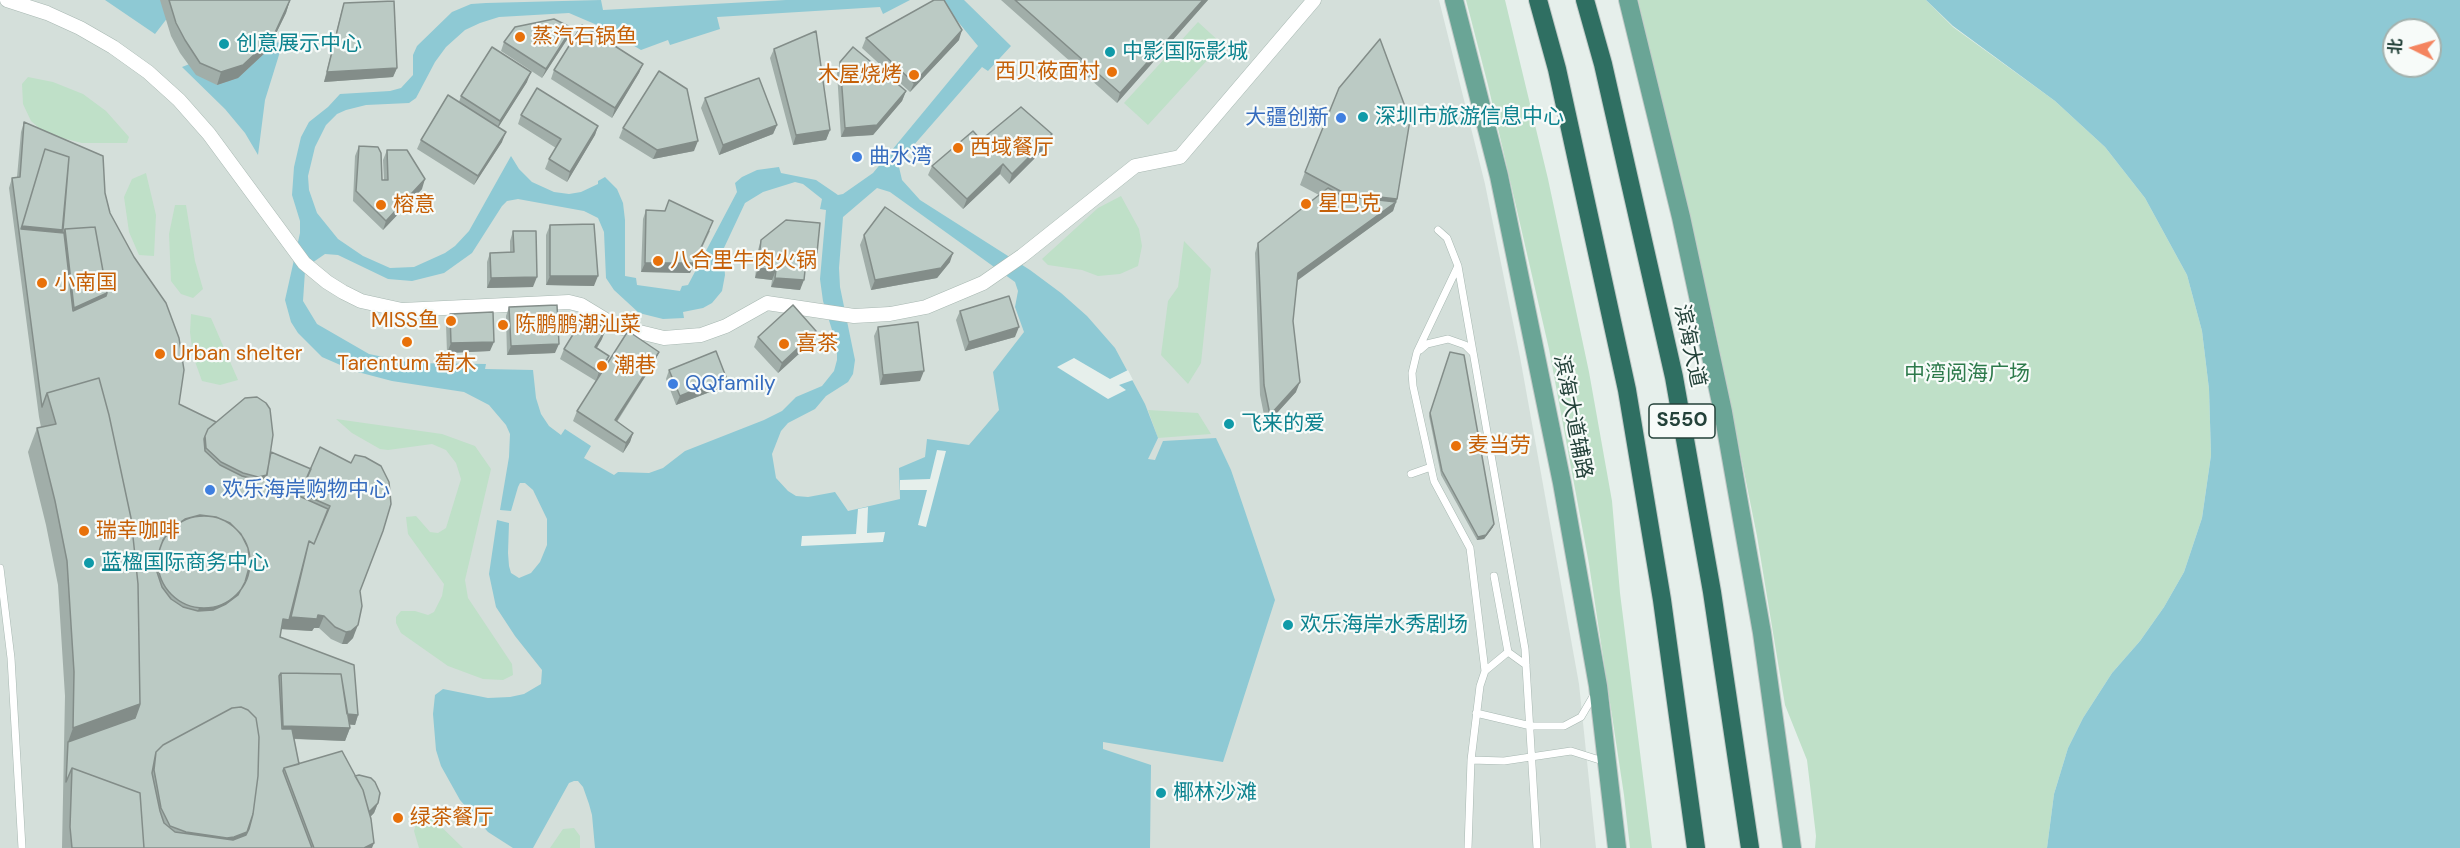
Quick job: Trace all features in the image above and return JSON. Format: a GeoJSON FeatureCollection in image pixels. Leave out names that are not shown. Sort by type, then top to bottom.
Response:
{"type":"FeatureCollection","features":[{"type":"Feature","properties":{"kind":"highway","name":"S550"},"geometry":{"type":"LineString","coordinates":[[1539,0],[1570,125],[1627,390],[1662,600],[1696,848]]}},
{"type":"Feature","properties":{"kind":"highway","name":"滨海大道"},"geometry":{"type":"LineString","coordinates":[[1585,0],[1603,64],[1674,377],[1712,592],[1750,848]]}},
{"type":"Feature","properties":{"kind":"main road","name":"滨海大道辅路"},"geometry":{"type":"LineString","coordinates":[[1454,0],[1502,188],[1562,483],[1598,686],[1617,848]]}},
{"type":"Feature","properties":{"kind":"main road","name":"S550"},"geometry":{"type":"LineString","coordinates":[[1629,0],[1681,217],[1723,412],[1762,633],[1792,848]]}},
{"type":"Feature","properties":{"kind":"street"},"geometry":{"type":"LineString","coordinates":[[6,0],[46,13],[80,28],[113,47],[148,72],[179,100],[209,134],[304,263],[327,282],[361,301],[402,310],[569,302],[580,305],[623,328],[664,338],[701,335],[726,326],[767,303],[855,316],[890,314],[926,307],[983,283],[1022,256],[1135,166],[1180,157],[1314,0]]}},
{"type":"Feature","properties":{"kind":"lane"},"geometry":{"type":"LineString","coordinates":[[1438,230],[1447,238],[1458,266],[1525,649],[1537,848]]}},
{"type":"Feature","properties":{"kind":"lane"},"geometry":{"type":"LineString","coordinates":[[1458,266],[1417,352],[1413,367],[1413,386],[1434,481],[1470,548],[1485,671],[1480,686],[1471,760],[1468,848]]}},
{"type":"Feature","properties":{"kind":"lane"},"geometry":{"type":"LineString","coordinates":[[1417,352],[1427,344],[1448,339],[1466,345],[1473,353]]}},
{"type":"Feature","properties":{"kind":"lane"},"geometry":{"type":"LineString","coordinates":[[1411,474],[1431,467]]}},
{"type":"Feature","properties":{"kind":"lane"},"geometry":{"type":"LineString","coordinates":[[0,568],[11,658],[22,848]]}},
{"type":"Feature","properties":{"kind":"lane"},"geometry":{"type":"LineString","coordinates":[[1494,576],[1508,652],[1526,665]]}},
{"type":"Feature","properties":{"kind":"lane"},"geometry":{"type":"LineString","coordinates":[[1485,671],[1508,652]]}},
{"type":"Feature","properties":{"kind":"lane"},"geometry":{"type":"LineString","coordinates":[[1476,713],[1531,726],[1554,728],[1574,722],[1587,710],[1598,686]]}},
{"type":"Feature","properties":{"kind":"lane"},"geometry":{"type":"LineString","coordinates":[[1471,760],[1504,761],[1571,751],[1608,763]]}},
{"type":"Feature","properties":{"kind":"shaded area"},"geometry":{"type":"Polygon","coordinates":[[[0,0],[1439,0],[1485,184],[1520,357],[1579,684],[1596,848],[0,848],[0,0]]]}},
{"type":"Feature","properties":{"kind":"green space"},"geometry":{"type":"Polygon","coordinates":[[[1466,0],[1505,0],[1548,179],[1589,372],[1612,501],[1620,593],[1652,848],[1630,848],[1589,564],[1549,349],[1466,0]]]}},
{"type":"Feature","properties":{"kind":"green space","name":"中湾阅海广场"},"geometry":{"type":"Polygon","coordinates":[[[1638,0],[1926,0],[1953,27],[2055,101],[2105,147],[2145,198],[2187,275],[2202,331],[2209,389],[2211,455],[2202,518],[2184,572],[2164,607],[2140,641],[2112,673],[2083,718],[2068,748],[2054,794],[2047,848],[1815,848],[1816,836],[1807,760],[1785,705],[1757,536],[1715,328],[1638,0]]]}},
{"type":"Feature","properties":{"kind":"green space"},"geometry":{"type":"Polygon","coordinates":[[[1198,22],[1222,44],[1148,125],[1124,103],[1198,22]]]}},
{"type":"Feature","properties":{"kind":"green space"},"geometry":{"type":"Polygon","coordinates":[[[28,77],[53,82],[83,94],[106,111],[129,137],[127,143],[82,143],[46,134],[31,121],[23,104],[22,84],[28,77]]]}},
{"type":"Feature","properties":{"kind":"green space"},"geometry":{"type":"Polygon","coordinates":[[[146,173],[156,215],[154,256],[139,255],[129,232],[124,197],[132,179],[146,173]]]}},
{"type":"Feature","properties":{"kind":"green space"},"geometry":{"type":"Polygon","coordinates":[[[1121,196],[1139,229],[1142,246],[1138,266],[1120,274],[1098,276],[1082,270],[1048,265],[1042,259],[1098,208],[1121,196]]]}},
{"type":"Feature","properties":{"kind":"green space"},"geometry":{"type":"Polygon","coordinates":[[[175,205],[186,205],[195,261],[203,289],[193,298],[181,294],[171,281],[169,234],[175,205]]]}},
{"type":"Feature","properties":{"kind":"green space"},"geometry":{"type":"Polygon","coordinates":[[[1184,241],[1211,269],[1201,363],[1188,384],[1161,355],[1168,301],[1178,287],[1184,241]]]}},
{"type":"Feature","properties":{"kind":"green space"},"geometry":{"type":"Polygon","coordinates":[[[191,314],[211,318],[238,380],[220,385],[202,381],[193,356],[190,332],[191,314]]]}},
{"type":"Feature","properties":{"kind":"green space"},"geometry":{"type":"Polygon","coordinates":[[[1148,410],[1198,413],[1211,434],[1158,438],[1148,410]]]}},
{"type":"Feature","properties":{"kind":"green space"},"geometry":{"type":"Polygon","coordinates":[[[336,419],[442,434],[475,446],[491,469],[465,580],[468,598],[512,664],[513,675],[503,680],[483,679],[448,666],[401,633],[396,623],[396,617],[401,611],[415,611],[428,615],[434,612],[442,596],[444,584],[408,534],[406,517],[416,516],[430,532],[438,533],[446,528],[461,479],[456,463],[446,450],[432,444],[380,449],[352,433],[336,419]]]}},
{"type":"Feature","properties":{"kind":"green space"},"geometry":{"type":"Polygon","coordinates":[[[425,811],[463,848],[419,848],[414,831],[418,818],[425,811]]]}},
{"type":"Feature","properties":{"kind":"green space"},"geometry":{"type":"Polygon","coordinates":[[[574,828],[580,836],[580,848],[550,848],[563,829],[574,828]]]}},
{"type":"Feature","properties":{"kind":"water"},"geometry":{"type":"Polygon","coordinates":[[[105,0],[185,0],[175,8],[155,34],[105,0]]]}},
{"type":"Feature","properties":{"kind":"water"},"geometry":{"type":"Polygon","coordinates":[[[601,0],[603,10],[786,0],[910,0],[883,14],[880,7],[717,17],[720,29],[670,45],[668,40],[641,50],[604,28],[569,13],[499,17],[465,30],[446,47],[435,62],[416,98],[409,103],[366,105],[337,114],[326,125],[315,147],[308,176],[309,190],[317,213],[338,239],[363,256],[390,268],[414,267],[455,246],[469,231],[511,156],[519,169],[532,182],[554,192],[569,194],[581,192],[598,184],[598,181],[605,177],[617,189],[623,203],[625,276],[636,278],[637,285],[680,291],[682,286],[688,285],[737,192],[735,183],[742,177],[757,170],[779,167],[781,173],[816,180],[838,195],[843,194],[873,173],[978,46],[937,0],[964,0],[1011,46],[988,71],[982,67],[906,154],[899,167],[902,180],[920,200],[1030,270],[1087,316],[1115,348],[1145,404],[1158,438],[1148,459],[1155,460],[1163,441],[1216,438],[1231,470],[1275,600],[1223,762],[1103,742],[1103,749],[1151,765],[1150,848],[595,848],[589,804],[583,787],[578,781],[574,781],[569,783],[533,848],[513,848],[488,832],[460,800],[441,766],[436,750],[433,714],[435,695],[443,689],[488,698],[510,697],[524,694],[541,684],[542,670],[496,607],[489,574],[497,520],[509,523],[509,566],[511,573],[519,578],[531,573],[540,562],[547,545],[547,519],[533,490],[525,483],[520,483],[518,487],[511,511],[500,510],[509,457],[510,434],[506,425],[489,405],[464,392],[392,381],[354,371],[322,357],[298,333],[291,322],[285,300],[300,233],[300,221],[292,195],[294,167],[301,137],[309,122],[340,94],[390,91],[401,88],[413,75],[413,55],[417,46],[452,12],[471,4],[601,0]],[[795,182],[763,192],[745,203],[723,250],[725,275],[722,291],[712,303],[703,308],[683,312],[684,318],[663,319],[639,313],[614,290],[606,278],[604,232],[598,218],[584,211],[518,199],[507,201],[502,206],[472,253],[444,273],[412,281],[388,279],[338,255],[325,254],[309,265],[305,271],[303,301],[317,324],[369,354],[412,363],[486,364],[485,369],[533,370],[536,398],[541,414],[549,426],[561,435],[565,429],[591,446],[584,458],[614,475],[618,472],[649,473],[663,468],[685,451],[782,411],[796,397],[822,386],[834,371],[837,346],[823,301],[820,279],[826,210],[820,209],[822,199],[803,184],[795,182]],[[877,188],[843,217],[839,268],[840,287],[855,360],[853,374],[848,382],[826,396],[815,409],[788,423],[781,431],[772,454],[776,478],[788,491],[796,496],[808,497],[835,492],[848,511],[900,499],[899,468],[925,457],[927,439],[969,445],[999,410],[993,372],[1024,332],[1015,307],[1018,291],[1015,282],[890,192],[877,188]]]}},
{"type":"Feature","properties":{"kind":"water"},"geometry":{"type":"Polygon","coordinates":[[[1926,0],[2460,0],[2460,848],[2047,848],[2054,794],[2068,748],[2083,718],[2112,673],[2140,641],[2164,607],[2184,572],[2202,518],[2211,455],[2209,389],[2202,331],[2187,275],[2145,198],[2105,147],[2055,101],[1953,26],[1926,0]]]}},
{"type":"Feature","properties":{"kind":"water"},"geometry":{"type":"Polygon","coordinates":[[[283,42],[265,100],[258,155],[245,133],[225,109],[182,67],[269,43],[283,42]]]}},
{"type":"Feature","properties":{"kind":"pier"},"geometry":{"type":"Polygon","coordinates":[[[1074,358],[1110,379],[1128,370],[1133,380],[1119,385],[1126,390],[1108,399],[1057,367],[1074,358]]]}},
{"type":"Feature","properties":{"kind":"pier"},"geometry":{"type":"Polygon","coordinates":[[[937,450],[946,451],[926,527],[918,525],[927,490],[900,490],[900,480],[930,479],[937,450]]]}},
{"type":"Feature","properties":{"kind":"pier"},"geometry":{"type":"Polygon","coordinates":[[[868,507],[867,533],[885,532],[883,542],[801,546],[802,536],[856,534],[858,509],[868,507]]]}},
{"type":"Feature","properties":{"kind":"building","name":"创意展示中心"},"geometry":{"type":"Polygon","coordinates":[[[169,0],[290,0],[273,37],[243,65],[221,72],[200,63],[176,23],[169,0]]]}},
{"type":"Feature","properties":{"kind":"building"},"geometry":{"type":"Polygon","coordinates":[[[934,0],[944,0],[962,30],[914,83],[866,38],[934,0]]]}},
{"type":"Feature","properties":{"kind":"building","name":"中影国际影城"},"geometry":{"type":"Polygon","coordinates":[[[1015,0],[1203,0],[1120,93],[1015,0]]]}},
{"type":"Feature","properties":{"kind":"building"},"geometry":{"type":"Polygon","coordinates":[[[394,1],[397,68],[327,72],[344,3],[394,1]]]}},
{"type":"Feature","properties":{"kind":"building"},"geometry":{"type":"Polygon","coordinates":[[[554,19],[572,28],[546,69],[504,42],[515,27],[554,19]]]}},
{"type":"Feature","properties":{"kind":"building"},"geometry":{"type":"Polygon","coordinates":[[[582,25],[643,64],[615,108],[554,70],[582,25]]]}},
{"type":"Feature","properties":{"kind":"building"},"geometry":{"type":"Polygon","coordinates":[[[816,31],[830,130],[796,135],[774,49],[816,31]]]}},
{"type":"Feature","properties":{"kind":"building","name":"深圳市旅游信息中心"},"geometry":{"type":"Polygon","coordinates":[[[1380,39],[1410,120],[1397,199],[1344,193],[1305,172],[1339,88],[1380,39]]]}},
{"type":"Feature","properties":{"kind":"building"},"geometry":{"type":"Polygon","coordinates":[[[492,47],[531,72],[500,121],[461,96],[492,47]]]}},
{"type":"Feature","properties":{"kind":"building"},"geometry":{"type":"Polygon","coordinates":[[[853,47],[906,91],[877,125],[845,128],[840,62],[853,47]]]}},
{"type":"Feature","properties":{"kind":"building"},"geometry":{"type":"Polygon","coordinates":[[[659,71],[687,89],[698,141],[657,150],[623,128],[659,71]]]}},
{"type":"Feature","properties":{"kind":"building"},"geometry":{"type":"Polygon","coordinates":[[[759,78],[777,125],[723,145],[705,98],[759,78]]]}},
{"type":"Feature","properties":{"kind":"building"},"geometry":{"type":"Polygon","coordinates":[[[537,88],[598,126],[570,172],[549,159],[561,139],[521,115],[537,88]]]}},
{"type":"Feature","properties":{"kind":"building"},"geometry":{"type":"Polygon","coordinates":[[[448,95],[506,132],[478,176],[421,140],[448,95]]]}},
{"type":"Feature","properties":{"kind":"building"},"geometry":{"type":"Polygon","coordinates":[[[1021,107],[1052,134],[1012,174],[1003,164],[967,199],[932,166],[973,131],[981,140],[1021,107]]]}},
{"type":"Feature","properties":{"kind":"building"},"geometry":{"type":"Polygon","coordinates":[[[24,122],[103,156],[105,193],[110,213],[134,257],[166,303],[179,338],[184,370],[179,404],[216,422],[208,429],[205,436],[205,451],[220,465],[242,476],[257,480],[266,478],[271,452],[311,469],[299,496],[328,509],[314,544],[309,541],[289,620],[283,619],[280,637],[354,665],[358,715],[347,714],[341,674],[281,673],[279,676],[282,729],[292,729],[299,764],[284,768],[283,771],[312,848],[144,848],[140,793],[72,768],[66,782],[68,742],[135,718],[140,704],[138,584],[131,518],[99,378],[47,393],[42,407],[12,178],[20,177],[24,122]],[[45,149],[21,229],[62,233],[69,157],[45,149]],[[95,227],[65,229],[62,233],[64,233],[73,311],[106,296],[107,293],[95,227]],[[200,515],[185,519],[172,528],[163,540],[157,557],[157,572],[162,587],[171,599],[183,607],[198,611],[213,610],[238,595],[245,582],[250,564],[248,548],[241,534],[230,523],[216,517],[200,515]],[[241,707],[232,708],[163,745],[156,752],[152,773],[164,823],[175,832],[233,840],[246,835],[253,814],[258,776],[259,737],[256,718],[241,707]]]}},
{"type":"Feature","properties":{"kind":"building"},"geometry":{"type":"Polygon","coordinates":[[[359,146],[378,147],[381,153],[382,180],[388,180],[387,150],[407,150],[425,179],[386,221],[356,191],[359,146]]]}},
{"type":"Feature","properties":{"kind":"building"},"geometry":{"type":"Polygon","coordinates":[[[45,149],[69,157],[63,230],[22,226],[45,149]]]}},
{"type":"Feature","properties":{"kind":"building"},"geometry":{"type":"Polygon","coordinates":[[[1328,188],[1343,196],[1396,202],[1298,273],[1293,321],[1300,382],[1270,415],[1264,385],[1258,243],[1328,188]]]}},
{"type":"Feature","properties":{"kind":"building"},"geometry":{"type":"Polygon","coordinates":[[[669,200],[713,221],[694,263],[645,263],[646,210],[665,211],[669,200]]]}},
{"type":"Feature","properties":{"kind":"building"},"geometry":{"type":"Polygon","coordinates":[[[885,207],[953,253],[941,268],[875,280],[864,235],[885,207]]]}},
{"type":"Feature","properties":{"kind":"building"},"geometry":{"type":"Polygon","coordinates":[[[786,220],[820,223],[817,253],[807,252],[804,280],[775,278],[776,270],[758,268],[761,240],[786,220]]]}},
{"type":"Feature","properties":{"kind":"building"},"geometry":{"type":"Polygon","coordinates":[[[594,224],[598,276],[550,276],[550,225],[594,224]]]}},
{"type":"Feature","properties":{"kind":"building"},"geometry":{"type":"Polygon","coordinates":[[[95,227],[107,293],[74,308],[65,229],[95,227]]]}},
{"type":"Feature","properties":{"kind":"building"},"geometry":{"type":"Polygon","coordinates":[[[513,231],[536,231],[537,277],[491,278],[490,253],[514,252],[513,231]]]}},
{"type":"Feature","properties":{"kind":"building"},"geometry":{"type":"Polygon","coordinates":[[[1009,296],[1019,327],[969,342],[960,311],[1009,296]]]}},
{"type":"Feature","properties":{"kind":"building"},"geometry":{"type":"Polygon","coordinates":[[[557,305],[559,344],[511,346],[509,307],[557,305]]]}},
{"type":"Feature","properties":{"kind":"building","name":"喜茶"},"geometry":{"type":"Polygon","coordinates":[[[793,305],[816,331],[782,363],[758,337],[793,305]]]}},
{"type":"Feature","properties":{"kind":"building"},"geometry":{"type":"Polygon","coordinates":[[[493,312],[494,342],[451,343],[450,314],[493,312]]]}},
{"type":"Feature","properties":{"kind":"building"},"geometry":{"type":"Polygon","coordinates":[[[585,315],[606,329],[595,347],[609,356],[599,372],[564,349],[585,315]]]}},
{"type":"Feature","properties":{"kind":"building"},"geometry":{"type":"Polygon","coordinates":[[[918,322],[924,371],[883,375],[878,327],[918,322]]]}},
{"type":"Feature","properties":{"kind":"building"},"geometry":{"type":"Polygon","coordinates":[[[628,331],[659,352],[615,420],[633,433],[626,443],[577,411],[628,331]]]}},
{"type":"Feature","properties":{"kind":"building"},"geometry":{"type":"Polygon","coordinates":[[[716,351],[726,377],[680,396],[669,370],[716,351]]]}},
{"type":"Feature","properties":{"kind":"building","name":"麦当劳"},"geometry":{"type":"Polygon","coordinates":[[[1450,352],[1464,355],[1494,524],[1486,535],[1478,537],[1442,471],[1430,413],[1450,352]]]}},
{"type":"Feature","properties":{"kind":"building","name":"蓝楹国际商务中心"},"geometry":{"type":"Polygon","coordinates":[[[99,378],[131,518],[138,584],[140,704],[73,728],[74,672],[67,561],[37,428],[56,424],[47,393],[99,378]]]}},
{"type":"Feature","properties":{"kind":"building"},"geometry":{"type":"Polygon","coordinates":[[[257,397],[270,409],[273,435],[267,475],[258,477],[243,473],[221,462],[206,448],[205,436],[208,429],[245,398],[257,397]]]}},
{"type":"Feature","properties":{"kind":"building"},"geometry":{"type":"Polygon","coordinates":[[[320,447],[351,463],[355,455],[365,457],[381,466],[389,482],[391,504],[360,591],[362,606],[358,625],[346,632],[335,627],[324,616],[318,615],[317,619],[291,617],[309,541],[314,544],[330,506],[300,493],[320,447]]]}},
{"type":"Feature","properties":{"kind":"building"},"geometry":{"type":"Polygon","coordinates":[[[204,516],[230,524],[242,536],[250,562],[242,588],[230,600],[204,608],[178,600],[166,588],[158,562],[166,536],[178,524],[204,516]]]}},
{"type":"Feature","properties":{"kind":"building"},"geometry":{"type":"Polygon","coordinates":[[[281,673],[341,674],[350,728],[283,726],[281,673]]]}},
{"type":"Feature","properties":{"kind":"building"},"geometry":{"type":"Polygon","coordinates":[[[241,707],[256,718],[259,737],[258,776],[253,814],[247,832],[227,838],[186,832],[170,826],[161,808],[154,770],[156,752],[163,745],[232,708],[241,707]]]}},
{"type":"Feature","properties":{"kind":"building"},"geometry":{"type":"Polygon","coordinates":[[[342,751],[363,790],[371,819],[374,843],[364,848],[314,848],[284,768],[342,751]]]}},
{"type":"Feature","properties":{"kind":"building"},"geometry":{"type":"Polygon","coordinates":[[[72,768],[140,793],[144,848],[72,848],[70,827],[72,768]]]}},
{"type":"Feature","properties":{"kind":"building"},"geometry":{"type":"Polygon","coordinates":[[[355,776],[371,778],[380,793],[378,803],[369,812],[363,790],[355,776]]]}},
{"type":"Feature","properties":{"kind":"place","name":"蒸汽石锅鱼"},"geometry":{"type":"Point","coordinates":[520,37]}},
{"type":"Feature","properties":{"kind":"place","name":"创意展示中心"},"geometry":{"type":"Point","coordinates":[224,44]}},
{"type":"Feature","properties":{"kind":"place","name":"中影国际影城"},"geometry":{"type":"Point","coordinates":[1110,52]}},
{"type":"Feature","properties":{"kind":"place","name":"西贝莜面村"},"geometry":{"type":"Point","coordinates":[1112,72]}},
{"type":"Feature","properties":{"kind":"place","name":"木屋烧烤"},"geometry":{"type":"Point","coordinates":[914,75]}},
{"type":"Feature","properties":{"kind":"place","name":"深圳市旅游信息中心"},"geometry":{"type":"Point","coordinates":[1363,117]}},
{"type":"Feature","properties":{"kind":"place","name":"大疆创新"},"geometry":{"type":"Point","coordinates":[1341,118]}},
{"type":"Feature","properties":{"kind":"place","name":"西域餐厅"},"geometry":{"type":"Point","coordinates":[958,148]}},
{"type":"Feature","properties":{"kind":"place","name":"曲水湾"},"geometry":{"type":"Point","coordinates":[857,157]}},
{"type":"Feature","properties":{"kind":"place","name":"星巴克"},"geometry":{"type":"Point","coordinates":[1306,204]}},
{"type":"Feature","properties":{"kind":"place","name":"榕意"},"geometry":{"type":"Point","coordinates":[381,205]}},
{"type":"Feature","properties":{"kind":"place","name":"八合里牛肉火锅"},"geometry":{"type":"Point","coordinates":[658,261]}},
{"type":"Feature","properties":{"kind":"place","name":"小南国"},"geometry":{"type":"Point","coordinates":[42,283]}},
{"type":"Feature","properties":{"kind":"place","name":"MISS鱼"},"geometry":{"type":"Point","coordinates":[451,321]}},
{"type":"Feature","properties":{"kind":"place","name":"陈鹏鹏潮汕菜"},"geometry":{"type":"Point","coordinates":[503,325]}},
{"type":"Feature","properties":{"kind":"place","name":"Tarentum 萄木"},"geometry":{"type":"Point","coordinates":[407,342]}},
{"type":"Feature","properties":{"kind":"place","name":"喜茶"},"geometry":{"type":"Point","coordinates":[784,344]}},
{"type":"Feature","properties":{"kind":"place","name":"Urban shelter"},"geometry":{"type":"Point","coordinates":[160,354]}},
{"type":"Feature","properties":{"kind":"place","name":"潮巷"},"geometry":{"type":"Point","coordinates":[602,366]}},
{"type":"Feature","properties":{"kind":"place","name":"QQfamily"},"geometry":{"type":"Point","coordinates":[673,384]}},
{"type":"Feature","properties":{"kind":"place","name":"飞来的爱"},"geometry":{"type":"Point","coordinates":[1229,424]}},
{"type":"Feature","properties":{"kind":"place","name":"麦当劳"},"geometry":{"type":"Point","coordinates":[1456,446]}},
{"type":"Feature","properties":{"kind":"place","name":"欢乐海岸购物中心"},"geometry":{"type":"Point","coordinates":[210,490]}},
{"type":"Feature","properties":{"kind":"place","name":"瑞幸咖啡"},"geometry":{"type":"Point","coordinates":[84,531]}},
{"type":"Feature","properties":{"kind":"place","name":"蓝楹国际商务中心"},"geometry":{"type":"Point","coordinates":[89,563]}},
{"type":"Feature","properties":{"kind":"place","name":"欢乐海岸水秀剧场"},"geometry":{"type":"Point","coordinates":[1288,625]}},
{"type":"Feature","properties":{"kind":"place","name":"椰林沙滩"},"geometry":{"type":"Point","coordinates":[1161,793]}},
{"type":"Feature","properties":{"kind":"place","name":"绿茶餐厅"},"geometry":{"type":"Point","coordinates":[398,818]}}]}
